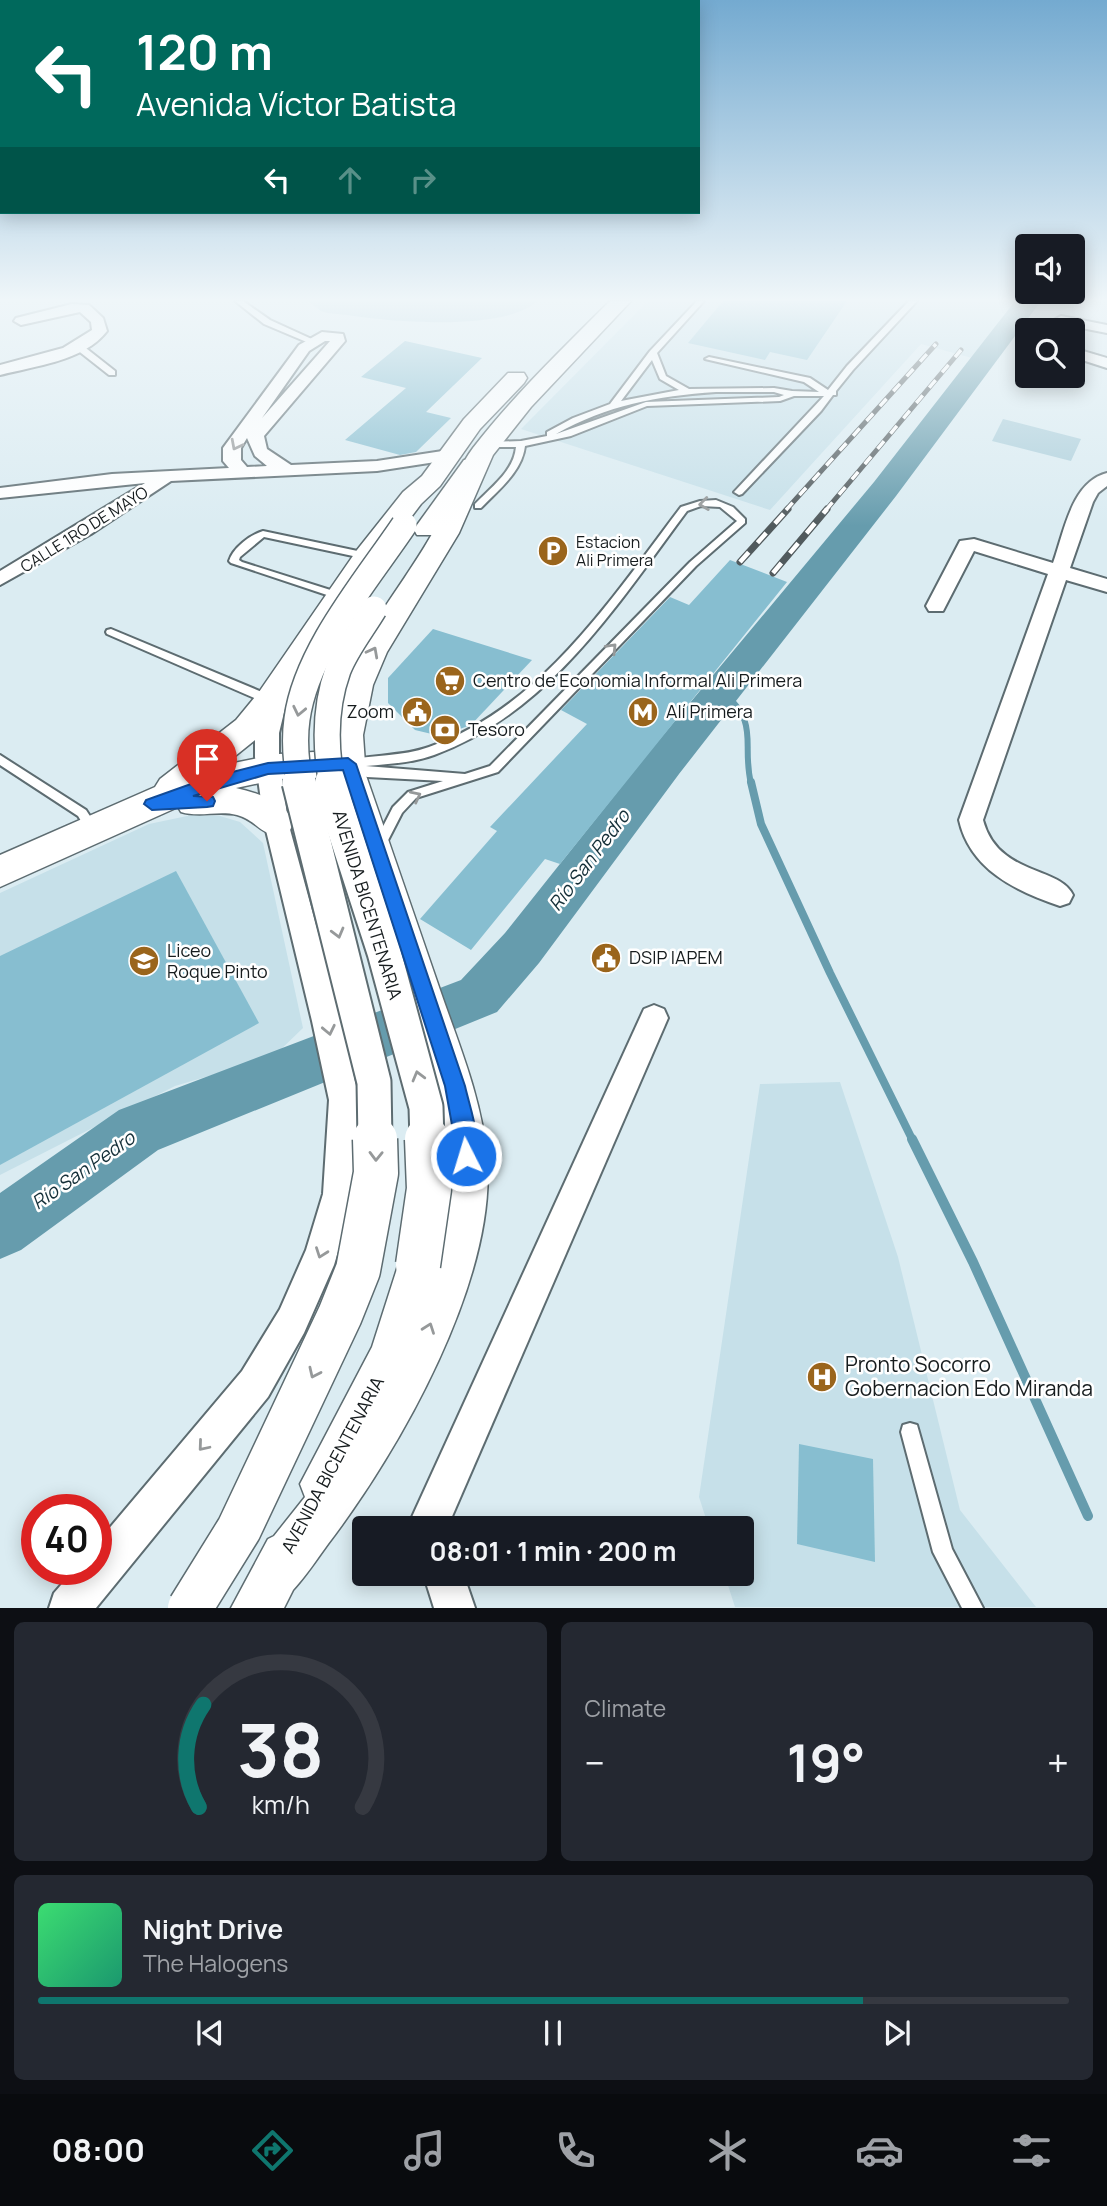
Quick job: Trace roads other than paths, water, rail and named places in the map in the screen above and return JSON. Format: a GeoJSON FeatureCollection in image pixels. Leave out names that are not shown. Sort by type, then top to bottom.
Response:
{"type":"FeatureCollection","features":[{"type":"Feature","properties":{"kind":"main road","name":"AVENIDA BICENTENARIA"},"geometry":{"type":"LineString","coordinates":[[429,483],[472,424],[519,376]]}},
{"type":"Feature","properties":{"kind":"main road","name":"AVENIDA BICENTENARIA"},"geometry":{"type":"LineString","coordinates":[[485,449],[548,376]]}},
{"type":"Feature","properties":{"kind":"main road"},"geometry":{"type":"LineString","coordinates":[[0,872],[152,804],[205,785],[268,768],[348,764],[347,735],[357,685],[372,652],[446,533],[485,449]]}},
{"type":"Feature","properties":{"kind":"main road"},"geometry":{"type":"LineString","coordinates":[[152,804],[248,728],[275,693],[367,556],[412,498],[429,483]]}},
{"type":"Feature","properties":{"kind":"main road"},"geometry":{"type":"LineString","coordinates":[[152,804],[235,800],[258,806],[276,822]]}},
{"type":"Feature","properties":{"kind":"street"},"geometry":{"type":"LineString","coordinates":[[241,471],[232,461],[232,447],[284,376]]}},
{"type":"Feature","properties":{"kind":"street"},"geometry":{"type":"LineString","coordinates":[[288,470],[268,460],[255,441],[262,425],[305,376]]}},
{"type":"Feature","properties":{"kind":"street","name":"AVENIDA BICENTENARIA"},"geometry":{"type":"LineString","coordinates":[[190,1608],[239,1529],[340,1315],[358,1270],[376,1173],[374,1082],[299,781],[297,715],[317,660],[414,527],[485,449]]}},
{"type":"Feature","properties":{"kind":"street"},"geometry":{"type":"LineString","coordinates":[[0,493],[112,479],[377,466],[449,455]]}},
{"type":"Feature","properties":{"kind":"street"},"geometry":{"type":"LineString","coordinates":[[377,466],[408,471],[429,483]]}},
{"type":"Feature","properties":{"kind":"street","name":"CALLE 1RO DE MAYO"},"geometry":{"type":"LineString","coordinates":[[0,579],[167,477]]}},
{"type":"Feature","properties":{"kind":"street"},"geometry":{"type":"LineString","coordinates":[[1060,895],[1006,870],[983,852],[972,835],[971,820],[1090,489],[1107,478]]}},
{"type":"Feature","properties":{"kind":"street","name":"AVENIDA BICENTENARIA"},"geometry":{"type":"LineString","coordinates":[[266,1590],[391,1356],[418,1265],[429,1189],[426,1107],[384,952],[335,801],[327,757],[327,729],[330,698],[339,668],[414,527],[429,483]]}},
{"type":"Feature","properties":{"kind":"street"},"geometry":{"type":"LineString","coordinates":[[936,606],[967,545],[1107,586]]}},
{"type":"Feature","properties":{"kind":"street"},"geometry":{"type":"LineString","coordinates":[[69,1608],[255,1384],[292,1321],[317,1265],[339,1194],[344,1100],[327,1021],[276,822],[268,768],[267,733],[275,693]]}},
{"type":"Feature","properties":{"kind":"street"},"geometry":{"type":"LineString","coordinates":[[266,1590],[370,1445],[421,1349],[452,1264],[467,1199],[466,1135],[455,1086],[348,764]]}},
{"type":"Feature","properties":{"kind":"street"},"geometry":{"type":"LineString","coordinates":[[433,1516],[654,1018]]}},
{"type":"Feature","properties":{"kind":"street"},"geometry":{"type":"LineString","coordinates":[[448,1586],[456,1608]]}},
{"type":"Feature","properties":{"kind":"lane"},"geometry":{"type":"LineString","coordinates":[[614,404],[636,376]]}},
{"type":"Feature","properties":{"kind":"lane"},"geometry":{"type":"LineString","coordinates":[[663,376],[696,401]]}},
{"type":"Feature","properties":{"kind":"lane"},"geometry":{"type":"LineString","coordinates":[[789,376],[807,380],[830,393]]}},
{"type":"Feature","properties":{"kind":"lane"},"geometry":{"type":"LineString","coordinates":[[739,492],[844,376]]}},
{"type":"Feature","properties":{"kind":"lane"},"geometry":{"type":"LineString","coordinates":[[543,438],[570,421],[614,404],[685,391],[778,390],[793,394],[830,393]]}},
{"type":"Feature","properties":{"kind":"lane"},"geometry":{"type":"LineString","coordinates":[[485,449],[568,434],[646,404],[780,399],[793,394]]}},
{"type":"Feature","properties":{"kind":"lane"},"geometry":{"type":"LineString","coordinates":[[478,506],[513,468],[522,452],[521,444]]}},
{"type":"Feature","properties":{"kind":"lane"},"geometry":{"type":"LineString","coordinates":[[348,764],[427,752],[490,725],[581,643],[684,509],[698,502],[715,502],[734,509],[742,521],[693,564],[494,769],[412,795],[397,810],[378,849]]}},
{"type":"Feature","properties":{"kind":"lane"},"geometry":{"type":"LineString","coordinates":[[340,596],[239,564],[234,561],[235,556],[263,534],[367,556]]}},
{"type":"Feature","properties":{"kind":"lane"},"geometry":{"type":"LineString","coordinates":[[111,632],[275,693]]}},
{"type":"Feature","properties":{"kind":"lane"},"geometry":{"type":"LineString","coordinates":[[0,759],[82,813],[93,830]]}},
{"type":"Feature","properties":{"kind":"lane"},"geometry":{"type":"LineString","coordinates":[[348,764],[367,772],[471,778]]}},
{"type":"Feature","properties":{"kind":"lane"},"geometry":{"type":"LineString","coordinates":[[910,1432],[943,1552],[973,1608]]}},
{"type":"Feature","properties":{"kind":"waterway","name":"Río San Pedro"},"geometry":{"type":"LineString","coordinates":[[0,1229],[139,1130],[479,996],[522,948],[664,763],[885,489],[971,376]]}},
{"type":"Feature","properties":{"kind":"waterway"},"geometry":{"type":"LineString","coordinates":[[722,691],[734,703],[746,724],[751,784]]}},
{"type":"Feature","properties":{"kind":"waterway"},"geometry":{"type":"LineString","coordinates":[[751,782],[761,824],[830,973],[913,1141]]}},
{"type":"Feature","properties":{"kind":"waterway"},"geometry":{"type":"LineString","coordinates":[[912,1139],[973,1262],[1088,1516]]}},
{"type":"Feature","properties":{"kind":"railway"},"geometry":{"type":"LineString","coordinates":[[786,510],[907,376]]}},
{"type":"Feature","properties":{"kind":"railway"},"geometry":{"type":"LineString","coordinates":[[826,510],[939,376]]}},
{"type":"Feature","properties":{"kind":"railway"},"geometry":{"type":"LineString","coordinates":[[740,562],[788,509]]}},
{"type":"Feature","properties":{"kind":"railway"},"geometry":{"type":"LineString","coordinates":[[773,573],[827,509]]}},
{"type":"Feature","properties":{"kind":"place","name":"Estacion Ali Primera"},"geometry":{"type":"Point","coordinates":[553,551]}},
{"type":"Feature","properties":{"kind":"place","name":"Centro de Economia Informal Ali Primera"},"geometry":{"type":"Point","coordinates":[450,681]}},
{"type":"Feature","properties":{"kind":"place","name":"Zoom"},"geometry":{"type":"Point","coordinates":[417,712]}},
{"type":"Feature","properties":{"kind":"place","name":"Alí Primera"},"geometry":{"type":"Point","coordinates":[643,712]}},
{"type":"Feature","properties":{"kind":"place","name":"Tesoro"},"geometry":{"type":"Point","coordinates":[445,730]}},
{"type":"Feature","properties":{"kind":"place","name":"DSIP IAPEM"},"geometry":{"type":"Point","coordinates":[606,958]}},
{"type":"Feature","properties":{"kind":"place","name":"Liceo Roque Pinto"},"geometry":{"type":"Point","coordinates":[144,961]}},
{"type":"Feature","properties":{"kind":"place","name":"Pronto Socorro Gobernacion Edo Miranda"},"geometry":{"type":"Point","coordinates":[822,1377]}}]}
